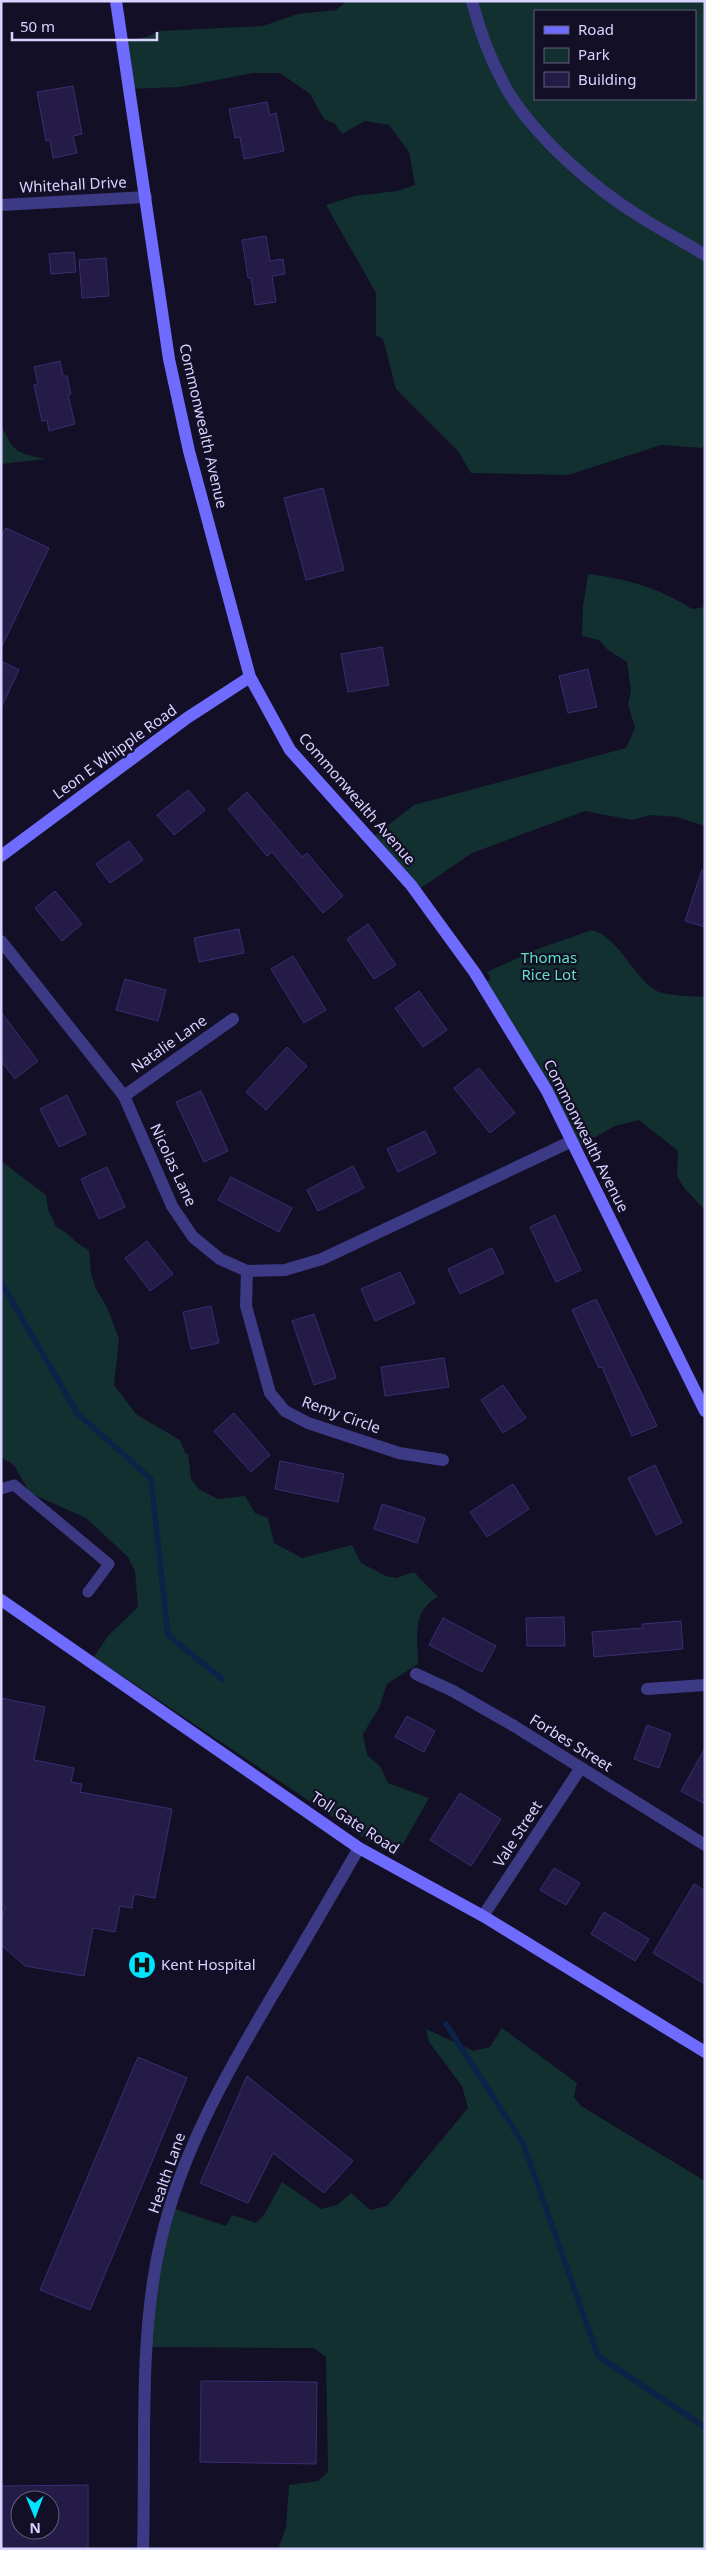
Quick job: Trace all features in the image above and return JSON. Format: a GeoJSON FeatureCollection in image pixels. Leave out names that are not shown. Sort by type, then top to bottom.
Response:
{"type":"FeatureCollection","features":[{"type":"Feature","properties":{"kind":"street","name":"Commonwealth Avenue"},"geometry":{"type":"LineString","coordinates":[[116,1],[171,368],[189,451],[250,677],[290,750],[410,885],[475,973],[547,1092],[705,1412]]}},
{"type":"Feature","properties":{"kind":"street"},"geometry":{"type":"LineString","coordinates":[[472,1],[498,71],[524,115],[579,171],[598,186],[642,219],[705,255]]}},
{"type":"Feature","properties":{"kind":"street","name":"Whitehall Drive"},"geometry":{"type":"LineString","coordinates":[[1,205],[146,197]]}},
{"type":"Feature","properties":{"kind":"street","name":"Leon E Whipple Road"},"geometry":{"type":"LineString","coordinates":[[1,856],[187,718],[250,677]]}},
{"type":"Feature","properties":{"kind":"street","name":"Nicolas Lane"},"geometry":{"type":"LineString","coordinates":[[1,941],[124,1096],[172,1206],[193,1237],[220,1259],[248,1271],[285,1270],[322,1259],[572,1141]]}},
{"type":"Feature","properties":{"kind":"street","name":"Natalie Lane"},"geometry":{"type":"LineString","coordinates":[[124,1096],[233,1019]]}},
{"type":"Feature","properties":{"kind":"street","name":"Remy Circle"},"geometry":{"type":"LineString","coordinates":[[248,1271],[246,1306],[270,1392],[285,1411],[308,1423],[399,1453],[442,1460]]}},
{"type":"Feature","properties":{"kind":"street","name":"Toll Gate Road"},"geometry":{"type":"LineString","coordinates":[[1,1600],[359,1848],[483,1916],[705,2052]]}},
{"type":"Feature","properties":{"kind":"street","name":"Forbes Street"},"geometry":{"type":"LineString","coordinates":[[416,1674],[468,1700],[705,1845]]}},
{"type":"Feature","properties":{"kind":"street"},"geometry":{"type":"LineString","coordinates":[[647,1689],[705,1685]]}},
{"type":"Feature","properties":{"kind":"street","name":"Vale Street"},"geometry":{"type":"LineString","coordinates":[[483,1916],[580,1769]]}},
{"type":"Feature","properties":{"kind":"street","name":"Health Lane"},"geometry":{"type":"LineString","coordinates":[[143,2549],[145,2410],[149,2311],[161,2240],[180,2178],[202,2122],[253,2028],[359,1848]]}},
{"type":"Feature","properties":{"kind":"lane"},"geometry":{"type":"LineString","coordinates":[[1,1489],[14,1485],[109,1564],[88,1592]]}},
{"type":"Feature","properties":{"kind":"green space"},"geometry":{"type":"Polygon","coordinates":[[[347,1],[705,1],[705,443],[702,448],[661,445],[568,475],[471,473],[458,451],[396,389],[383,339],[376,335],[376,293],[326,205],[354,196],[397,191],[415,185],[409,152],[389,125],[365,121],[342,134],[335,124],[324,119],[310,94],[280,73],[253,73],[180,87],[129,89],[121,41],[147,37],[159,31],[263,26],[298,14],[336,10],[347,1]]]}},
{"type":"Feature","properties":{"kind":"green space"},"geometry":{"type":"Polygon","coordinates":[[[1,424],[12,446],[27,455],[45,459],[1,464],[1,424]]]}},
{"type":"Feature","properties":{"kind":"green space"},"geometry":{"type":"Polygon","coordinates":[[[588,574],[616,579],[655,590],[692,609],[705,607],[705,826],[677,817],[651,815],[632,820],[585,811],[472,853],[415,892],[369,840],[414,805],[626,748],[635,728],[628,704],[631,691],[627,662],[608,650],[599,640],[582,636],[583,606],[588,574]]]}},
{"type":"Feature","properties":{"kind":"green space","name":"Thomas Rice Lot"},"geometry":{"type":"Polygon","coordinates":[[[592,930],[610,940],[639,975],[655,990],[672,995],[705,997],[705,1210],[685,1189],[677,1176],[678,1151],[639,1120],[615,1126],[576,1148],[484,983],[491,979],[487,972],[535,950],[592,930]]]}},
{"type":"Feature","properties":{"kind":"green space"},"geometry":{"type":"Polygon","coordinates":[[[1,1161],[46,1195],[48,1209],[56,1227],[89,1250],[91,1274],[96,1289],[107,1307],[119,1339],[114,1385],[137,1415],[180,1440],[186,1455],[188,1453],[191,1479],[199,1489],[218,1499],[245,1496],[255,1513],[268,1518],[274,1543],[302,1558],[352,1545],[361,1563],[386,1576],[396,1578],[414,1572],[438,1597],[429,1603],[420,1617],[417,1635],[418,1664],[387,1684],[379,1708],[363,1734],[367,1755],[380,1766],[388,1783],[429,1798],[396,1856],[372,1843],[94,1657],[108,1636],[138,1607],[135,1571],[128,1557],[86,1518],[30,1493],[14,1465],[1,1457],[1,1161]]]}},
{"type":"Feature","properties":{"kind":"green space"},"geometry":{"type":"Polygon","coordinates":[[[502,2028],[577,2083],[574,2097],[581,2106],[705,2181],[705,2549],[278,2549],[286,2528],[289,2485],[318,2481],[328,2472],[326,2357],[314,2348],[147,2347],[156,2270],[175,2209],[226,2226],[232,2215],[256,2223],[264,2215],[282,2182],[321,2209],[337,2205],[351,2193],[370,2210],[387,2206],[468,2108],[462,2086],[429,2042],[426,2029],[474,2051],[490,2047],[502,2028]]]}},
{"type":"Feature","properties":{"kind":"building"},"geometry":{"type":"Polygon","coordinates":[[[73,86],[82,134],[73,136],[77,153],[53,158],[50,140],[46,141],[37,92],[73,86]]]}},
{"type":"Feature","properties":{"kind":"building"},"geometry":{"type":"Polygon","coordinates":[[[267,102],[270,115],[276,113],[284,151],[244,159],[240,137],[235,138],[229,109],[267,102]]]}},
{"type":"Feature","properties":{"kind":"building"},"geometry":{"type":"Polygon","coordinates":[[[266,236],[270,261],[283,259],[285,274],[272,276],[276,302],[255,305],[251,278],[248,278],[242,240],[266,236]]]}},
{"type":"Feature","properties":{"kind":"building"},"geometry":{"type":"Polygon","coordinates":[[[74,252],[76,272],[51,274],[49,254],[74,252]]]}},
{"type":"Feature","properties":{"kind":"building"},"geometry":{"type":"Polygon","coordinates":[[[106,258],[109,296],[82,298],[79,260],[106,258]]]}},
{"type":"Feature","properties":{"kind":"building"},"geometry":{"type":"Polygon","coordinates":[[[60,361],[63,376],[67,376],[71,394],[68,395],[75,424],[49,431],[47,420],[42,421],[34,385],[38,384],[34,367],[60,361]]]}},
{"type":"Feature","properties":{"kind":"building"},"geometry":{"type":"Polygon","coordinates":[[[323,488],[344,570],[306,580],[284,498],[323,488]]]}},
{"type":"Feature","properties":{"kind":"building"},"geometry":{"type":"Polygon","coordinates":[[[6,528],[49,548],[1,648],[1,537],[6,528]]]}},
{"type":"Feature","properties":{"kind":"building"},"geometry":{"type":"Polygon","coordinates":[[[382,647],[389,685],[348,692],[341,654],[382,647]]]}},
{"type":"Feature","properties":{"kind":"building"},"geometry":{"type":"Polygon","coordinates":[[[1,661],[19,670],[1,708],[1,661]]]}},
{"type":"Feature","properties":{"kind":"building"},"geometry":{"type":"Polygon","coordinates":[[[588,669],[597,707],[568,713],[559,676],[588,669]]]}},
{"type":"Feature","properties":{"kind":"building"},"geometry":{"type":"Polygon","coordinates":[[[188,790],[205,810],[174,835],[157,815],[188,790]]]}},
{"type":"Feature","properties":{"kind":"building"},"geometry":{"type":"Polygon","coordinates":[[[247,792],[302,857],[307,853],[343,896],[323,913],[272,852],[267,856],[228,809],[247,792]]]}},
{"type":"Feature","properties":{"kind":"building"},"geometry":{"type":"Polygon","coordinates":[[[129,841],[143,860],[110,883],[96,864],[129,841]]]}},
{"type":"Feature","properties":{"kind":"building"},"geometry":{"type":"Polygon","coordinates":[[[702,870],[705,870],[705,927],[685,921],[702,870]]]}},
{"type":"Feature","properties":{"kind":"building"},"geometry":{"type":"Polygon","coordinates":[[[55,891],[82,924],[62,941],[35,908],[55,891]]]}},
{"type":"Feature","properties":{"kind":"building"},"geometry":{"type":"Polygon","coordinates":[[[368,924],[396,965],[374,979],[347,939],[368,924]]]}},
{"type":"Feature","properties":{"kind":"building"},"geometry":{"type":"Polygon","coordinates":[[[239,929],[244,953],[199,962],[194,938],[239,929]]]}},
{"type":"Feature","properties":{"kind":"building"},"geometry":{"type":"Polygon","coordinates":[[[293,956],[326,1010],[304,1023],[271,969],[293,956]]]}},
{"type":"Feature","properties":{"kind":"building"},"geometry":{"type":"Polygon","coordinates":[[[125,979],[166,990],[158,1021],[116,1010],[125,979]]]}},
{"type":"Feature","properties":{"kind":"building"},"geometry":{"type":"Polygon","coordinates":[[[419,991],[447,1030],[423,1047],[395,1008],[419,991]]]}},
{"type":"Feature","properties":{"kind":"building"},"geometry":{"type":"Polygon","coordinates":[[[1,1012],[38,1061],[15,1079],[1,1061],[1,1012]]]}},
{"type":"Feature","properties":{"kind":"building"},"geometry":{"type":"Polygon","coordinates":[[[287,1047],[307,1066],[266,1110],[246,1092],[287,1047]]]}},
{"type":"Feature","properties":{"kind":"building"},"geometry":{"type":"Polygon","coordinates":[[[479,1068],[515,1113],[490,1133],[454,1088],[479,1068]]]}},
{"type":"Feature","properties":{"kind":"building"},"geometry":{"type":"Polygon","coordinates":[[[201,1091],[228,1151],[204,1162],[176,1102],[201,1091]]]}},
{"type":"Feature","properties":{"kind":"building"},"geometry":{"type":"Polygon","coordinates":[[[67,1095],[86,1134],[59,1147],[40,1109],[67,1095]]]}},
{"type":"Feature","properties":{"kind":"building"},"geometry":{"type":"Polygon","coordinates":[[[425,1131],[436,1153],[398,1172],[387,1149],[425,1131]]]}},
{"type":"Feature","properties":{"kind":"building"},"geometry":{"type":"Polygon","coordinates":[[[353,1166],[364,1188],[318,1211],[307,1190],[353,1166]]]}},
{"type":"Feature","properties":{"kind":"building"},"geometry":{"type":"Polygon","coordinates":[[[107,1167],[125,1207],[99,1219],[81,1179],[107,1167]]]}},
{"type":"Feature","properties":{"kind":"building"},"geometry":{"type":"Polygon","coordinates":[[[231,1177],[292,1208],[279,1232],[218,1200],[231,1177]]]}},
{"type":"Feature","properties":{"kind":"building"},"geometry":{"type":"Polygon","coordinates":[[[555,1215],[581,1270],[556,1282],[530,1227],[555,1215]]]}},
{"type":"Feature","properties":{"kind":"building"},"geometry":{"type":"Polygon","coordinates":[[[147,1241],[173,1274],[150,1291],[125,1258],[147,1241]]]}},
{"type":"Feature","properties":{"kind":"building"},"geometry":{"type":"Polygon","coordinates":[[[492,1248],[504,1273],[460,1294],[448,1269],[492,1248]]]}},
{"type":"Feature","properties":{"kind":"building"},"geometry":{"type":"Polygon","coordinates":[[[400,1272],[415,1303],[375,1321],[361,1289],[400,1272]]]}},
{"type":"Feature","properties":{"kind":"building"},"geometry":{"type":"Polygon","coordinates":[[[596,1299],[657,1426],[632,1436],[602,1367],[599,1368],[572,1310],[596,1299]]]}},
{"type":"Feature","properties":{"kind":"building"},"geometry":{"type":"Polygon","coordinates":[[[211,1306],[219,1343],[191,1349],[183,1312],[211,1306]]]}},
{"type":"Feature","properties":{"kind":"building"},"geometry":{"type":"Polygon","coordinates":[[[314,1314],[336,1378],[314,1385],[292,1321],[314,1314]]]}},
{"type":"Feature","properties":{"kind":"building"},"geometry":{"type":"Polygon","coordinates":[[[444,1358],[449,1387],[385,1396],[381,1367],[444,1358]]]}},
{"type":"Feature","properties":{"kind":"building"},"geometry":{"type":"Polygon","coordinates":[[[503,1385],[526,1418],[503,1433],[481,1400],[503,1385]]]}},
{"type":"Feature","properties":{"kind":"building"},"geometry":{"type":"Polygon","coordinates":[[[234,1413],[270,1455],[251,1472],[214,1431],[234,1413]]]}},
{"type":"Feature","properties":{"kind":"building"},"geometry":{"type":"Polygon","coordinates":[[[280,1461],[344,1474],[338,1502],[275,1489],[280,1461]]]}},
{"type":"Feature","properties":{"kind":"building"},"geometry":{"type":"Polygon","coordinates":[[[655,1465],[682,1523],[656,1535],[628,1478],[655,1465]]]}},
{"type":"Feature","properties":{"kind":"building"},"geometry":{"type":"Polygon","coordinates":[[[513,1484],[529,1509],[487,1537],[470,1512],[513,1484]]]}},
{"type":"Feature","properties":{"kind":"building"},"geometry":{"type":"Polygon","coordinates":[[[382,1504],[425,1518],[417,1543],[374,1529],[382,1504]]]}},
{"type":"Feature","properties":{"kind":"building"},"geometry":{"type":"Polygon","coordinates":[[[564,1617],[565,1646],[527,1646],[526,1618],[564,1617]]]}},
{"type":"Feature","properties":{"kind":"building"},"geometry":{"type":"Polygon","coordinates":[[[443,1618],[496,1646],[482,1672],[429,1645],[443,1618]]]}},
{"type":"Feature","properties":{"kind":"building"},"geometry":{"type":"Polygon","coordinates":[[[681,1621],[683,1649],[594,1657],[592,1632],[643,1628],[642,1624],[681,1621]]]}},
{"type":"Feature","properties":{"kind":"building"},"geometry":{"type":"Polygon","coordinates":[[[1,1698],[45,1707],[34,1760],[74,1768],[71,1782],[82,1784],[80,1792],[172,1809],[155,1898],[134,1894],[132,1908],[120,1906],[115,1932],[93,1928],[84,1976],[25,1966],[1,1945],[1,1923],[5,1906],[1,1905],[1,1698]]]}},
{"type":"Feature","properties":{"kind":"building"},"geometry":{"type":"Polygon","coordinates":[[[407,1716],[435,1731],[424,1752],[395,1737],[407,1716]]]}},
{"type":"Feature","properties":{"kind":"building"},"geometry":{"type":"Polygon","coordinates":[[[647,1725],[671,1734],[659,1768],[634,1759],[647,1725]]]}},
{"type":"Feature","properties":{"kind":"building"},"geometry":{"type":"Polygon","coordinates":[[[705,1748],[705,1804],[681,1791],[705,1748]]]}},
{"type":"Feature","properties":{"kind":"building"},"geometry":{"type":"Polygon","coordinates":[[[460,1793],[501,1819],[471,1866],[430,1840],[460,1793]]]}},
{"type":"Feature","properties":{"kind":"building"},"geometry":{"type":"Polygon","coordinates":[[[554,1868],[580,1883],[566,1905],[540,1890],[554,1868]]]}},
{"type":"Feature","properties":{"kind":"building"},"geometry":{"type":"Polygon","coordinates":[[[694,1884],[705,1891],[705,1984],[653,1953],[694,1884]]]}},
{"type":"Feature","properties":{"kind":"building"},"geometry":{"type":"Polygon","coordinates":[[[604,1912],[649,1939],[635,1961],[591,1934],[604,1912]]]}},
{"type":"Feature","properties":{"kind":"building"},"geometry":{"type":"Polygon","coordinates":[[[138,2057],[187,2078],[90,2310],[40,2290],[138,2057]]]}},
{"type":"Feature","properties":{"kind":"building"},"geometry":{"type":"Polygon","coordinates":[[[247,2076],[353,2161],[324,2193],[273,2153],[248,2203],[200,2183],[247,2076]]]}},
{"type":"Feature","properties":{"kind":"building"},"geometry":{"type":"Polygon","coordinates":[[[201,2381],[317,2382],[316,2464],[200,2462],[201,2381]]]}},
{"type":"Feature","properties":{"kind":"building"},"geometry":{"type":"Polygon","coordinates":[[[88,2485],[88,2549],[1,2549],[1,2486],[88,2485]]]}},
{"type":"Feature","properties":{"kind":"waterway"},"geometry":{"type":"LineString","coordinates":[[1,1282],[77,1413],[151,1479],[168,1635],[222,1679]]}},
{"type":"Feature","properties":{"kind":"waterway"},"geometry":{"type":"LineString","coordinates":[[446,2024],[523,2143],[598,2356],[705,2427]]}},
{"type":"Feature","properties":{"kind":"place","name":"Kent Hospital"},"geometry":{"type":"Point","coordinates":[142,1965]}}]}
